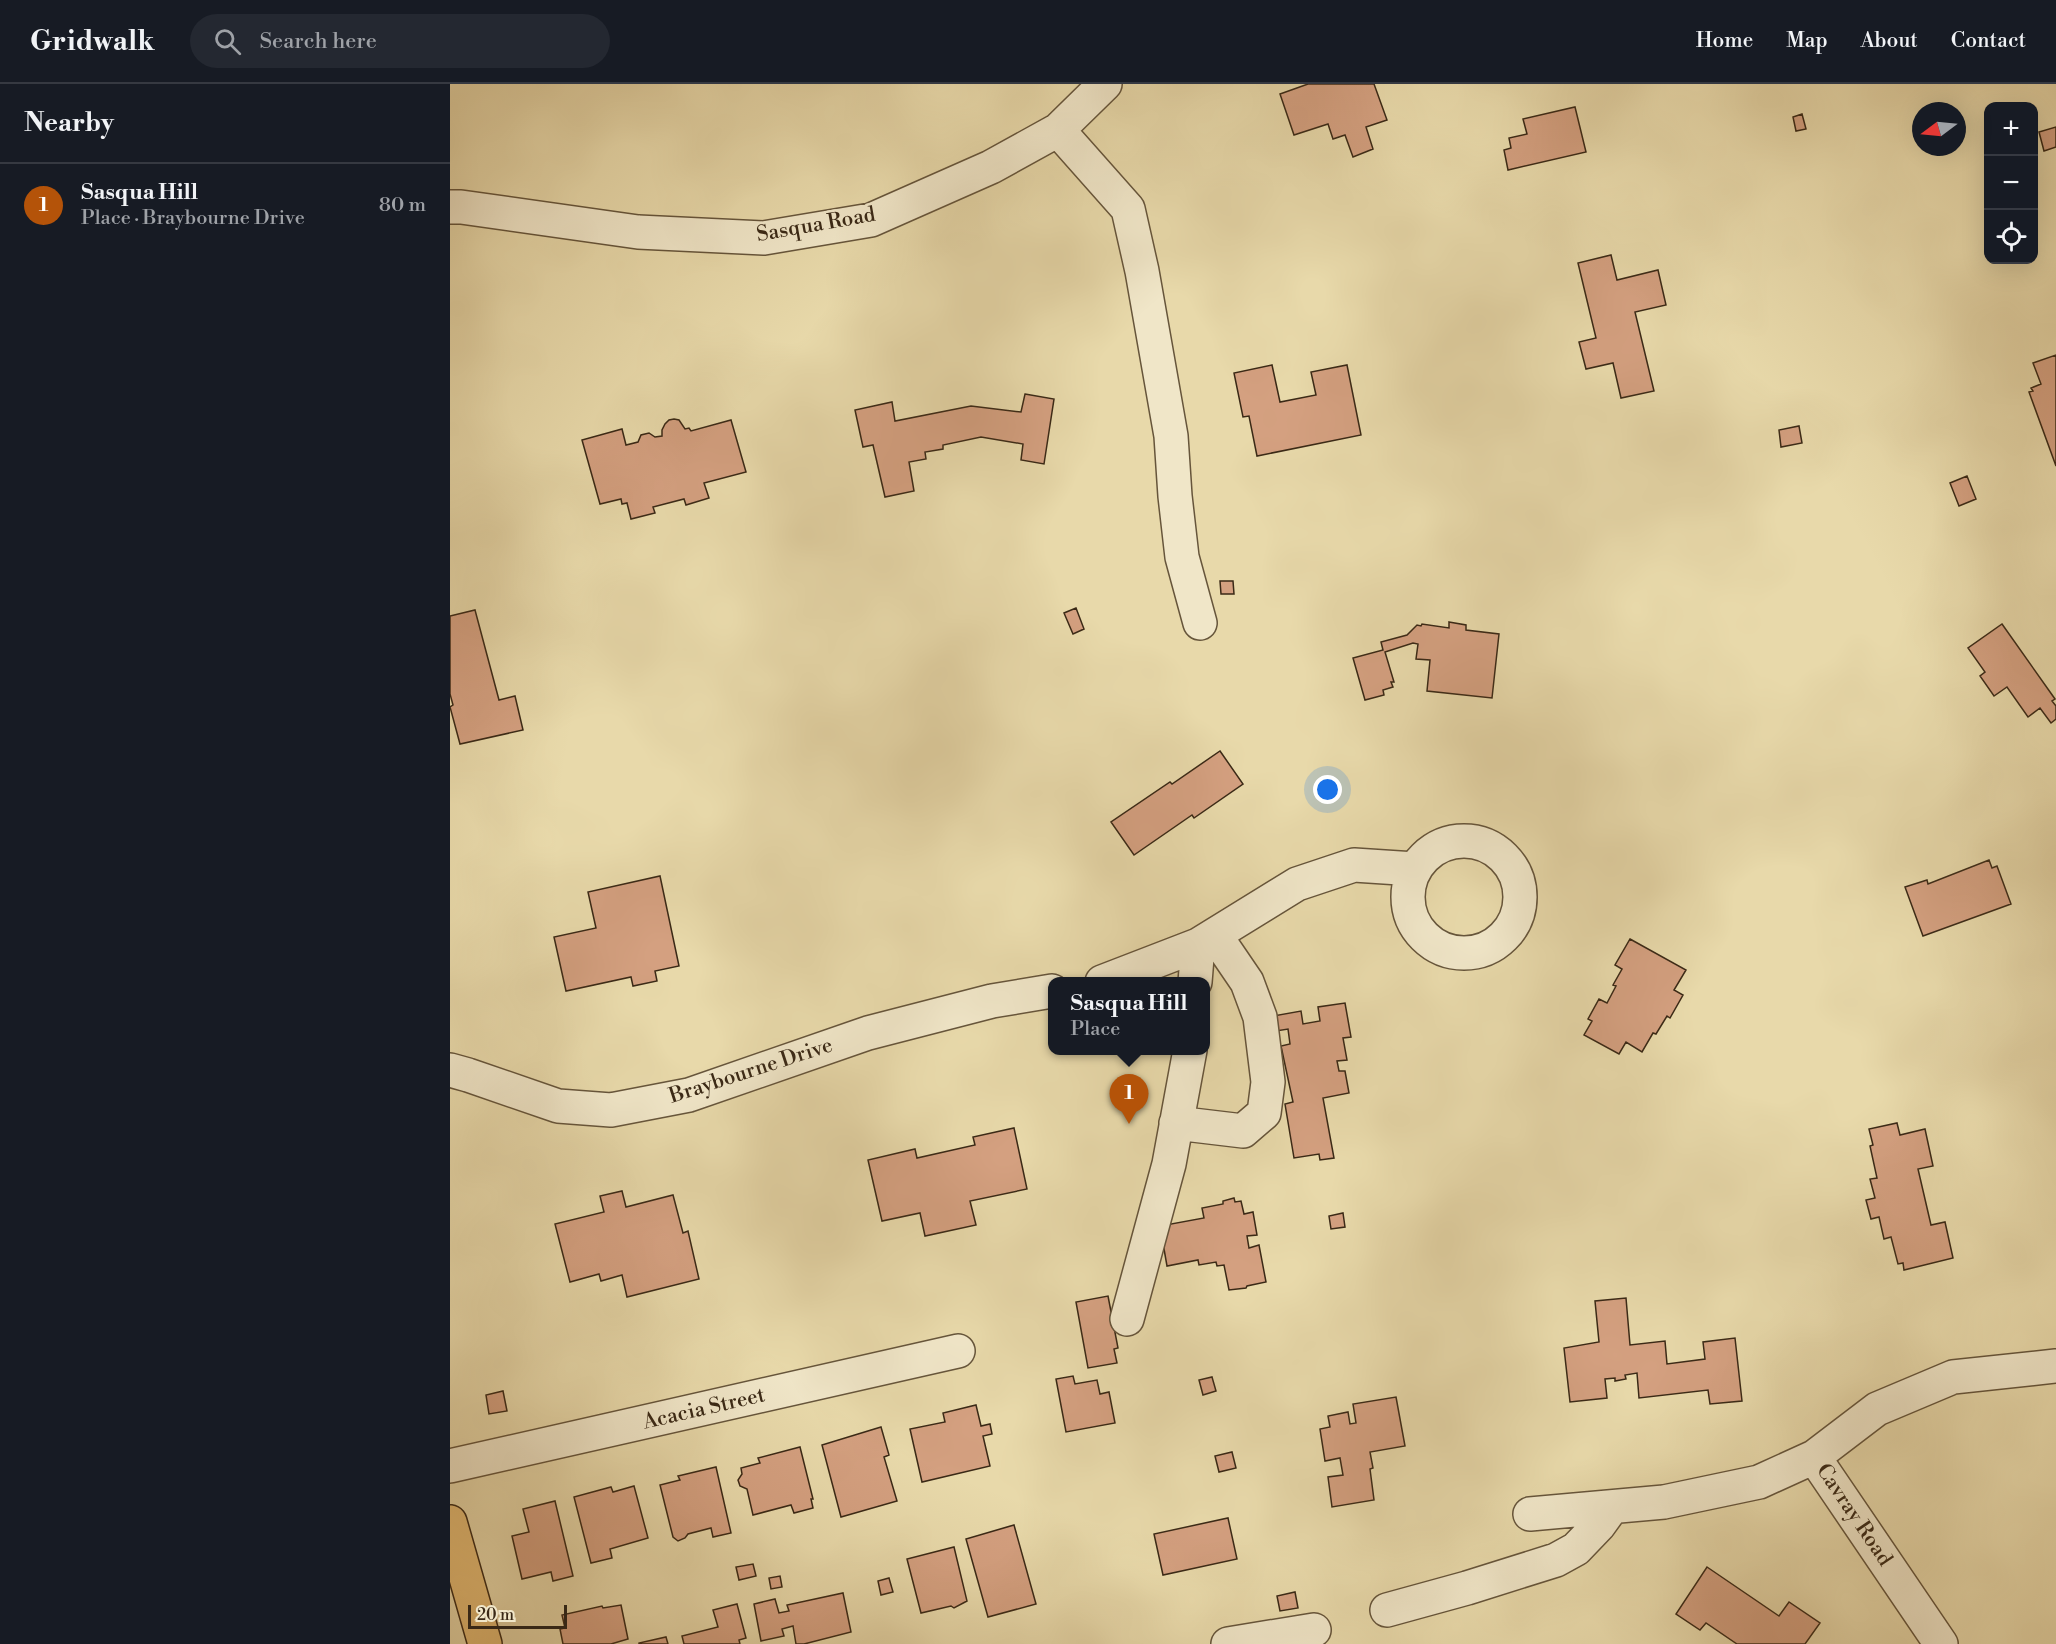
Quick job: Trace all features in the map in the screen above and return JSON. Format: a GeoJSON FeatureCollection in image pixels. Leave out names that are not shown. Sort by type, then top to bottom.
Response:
{"type":"FeatureCollection","features":[{"type":"Feature","properties":{"kind":"main road"},"geometry":{"type":"LineString","coordinates":[[450,1522],[479,1642]]}},
{"type":"Feature","properties":{"kind":"street","name":"Sasqua Road"},"geometry":{"type":"LineString","coordinates":[[450,207],[638,232],[764,238],[871,220],[991,166],[1058,130],[1105,84]]}},
{"type":"Feature","properties":{"kind":"street"},"geometry":{"type":"LineString","coordinates":[[1058,130],[1128,209],[1142,271],[1171,436],[1182,557],[1200,623]]}},
{"type":"Feature","properties":{"kind":"street"},"geometry":{"type":"LineString","coordinates":[[1112,977],[1207,940],[1297,884],[1354,865],[1415,869]]}},
{"type":"Feature","properties":{"kind":"street"},"geometry":{"type":"LineString","coordinates":[[1196,977],[1207,940]]}},
{"type":"Feature","properties":{"kind":"street"},"geometry":{"type":"LineString","coordinates":[[1176,1123],[1243,1131],[1264,1113],[1268,1082],[1260,1017],[1246,982],[1207,940]]}},
{"type":"Feature","properties":{"kind":"street","name":"Braybourne Drive"},"geometry":{"type":"LineString","coordinates":[[450,1070],[558,1106],[611,1110],[688,1095],[868,1033],[992,1001],[1048,992]]}},
{"type":"Feature","properties":{"kind":"street"},"geometry":{"type":"LineString","coordinates":[[1127,1318],[1169,1164],[1189,1055]]}},
{"type":"Feature","properties":{"kind":"street","name":"Acacia Street"},"geometry":{"type":"LineString","coordinates":[[450,1466],[958,1351]]}},
{"type":"Feature","properties":{"kind":"street","name":"Cavray Road"},"geometry":{"type":"LineString","coordinates":[[1941,1644],[1814,1457],[1877,1409],[1953,1377],[2056,1366]]}},
{"type":"Feature","properties":{"kind":"street"},"geometry":{"type":"LineString","coordinates":[[1530,1514],[1664,1502],[1759,1482],[1814,1457]]}},
{"type":"Feature","properties":{"kind":"street"},"geometry":{"type":"LineString","coordinates":[[1387,1610],[1512,1575],[1556,1560],[1576,1548],[1599,1526],[1612,1507]]}},
{"type":"Feature","properties":{"kind":"street"},"geometry":{"type":"LineString","coordinates":[[1228,1644],[1314,1630]]}},
{"type":"Feature","properties":{"kind":"building"},"geometry":{"type":"Polygon","coordinates":[[[1308,84],[1374,84],[1387,120],[1366,127],[1373,149],[1353,157],[1345,135],[1333,139],[1328,124],[1294,135],[1280,94],[1308,84]]]}},
{"type":"Feature","properties":{"kind":"building"},"geometry":{"type":"Polygon","coordinates":[[[1575,107],[1586,152],[1508,170],[1504,150],[1511,148],[1509,138],[1527,134],[1523,119],[1575,107]]]}},
{"type":"Feature","properties":{"kind":"building"},"geometry":{"type":"Polygon","coordinates":[[[1802,114],[1806,129],[1796,131],[1793,117],[1802,114]]]}},
{"type":"Feature","properties":{"kind":"building"},"geometry":{"type":"Polygon","coordinates":[[[2056,127],[2056,147],[2044,151],[2039,132],[2056,127]]]}},
{"type":"Feature","properties":{"kind":"building"},"geometry":{"type":"Polygon","coordinates":[[[1611,255],[1617,280],[1658,270],[1666,305],[1635,312],[1654,391],[1621,398],[1613,363],[1586,369],[1579,342],[1596,338],[1578,263],[1611,255]]]}},
{"type":"Feature","properties":{"kind":"building"},"geometry":{"type":"Polygon","coordinates":[[[2056,355],[2056,466],[2029,392],[2033,391],[2031,388],[2041,384],[2033,363],[2056,355]]]}},
{"type":"Feature","properties":{"kind":"building"},"geometry":{"type":"Polygon","coordinates":[[[1272,365],[1280,402],[1316,395],[1311,372],[1347,365],[1361,435],[1257,456],[1249,416],[1243,417],[1234,373],[1272,365]]]}},
{"type":"Feature","properties":{"kind":"building"},"geometry":{"type":"Polygon","coordinates":[[[1025,394],[1054,399],[1044,464],[1021,460],[1023,444],[981,437],[943,445],[943,449],[925,452],[926,459],[909,462],[914,491],[885,497],[873,445],[863,447],[855,410],[892,402],[895,421],[971,406],[1021,412],[1025,394]]]}},
{"type":"Feature","properties":{"kind":"building"},"geometry":{"type":"Polygon","coordinates":[[[674,419],[679,420],[685,429],[689,428],[691,431],[731,420],[746,472],[704,483],[709,498],[686,505],[684,499],[653,507],[655,513],[631,519],[627,503],[622,504],[621,499],[600,504],[582,440],[622,429],[626,445],[638,442],[641,435],[649,433],[655,437],[662,436],[665,424],[674,419]]]}},
{"type":"Feature","properties":{"kind":"building"},"geometry":{"type":"Polygon","coordinates":[[[1799,426],[1802,443],[1781,447],[1779,430],[1799,426]]]}},
{"type":"Feature","properties":{"kind":"building"},"geometry":{"type":"Polygon","coordinates":[[[1967,476],[1976,499],[1959,506],[1950,483],[1967,476]]]}},
{"type":"Feature","properties":{"kind":"building"},"geometry":{"type":"Polygon","coordinates":[[[1220,581],[1233,581],[1234,594],[1221,594],[1220,581]]]}},
{"type":"Feature","properties":{"kind":"building"},"geometry":{"type":"Polygon","coordinates":[[[1076,608],[1084,629],[1073,634],[1064,613],[1076,608]]]}},
{"type":"Feature","properties":{"kind":"building"},"geometry":{"type":"Polygon","coordinates":[[[475,610],[499,700],[515,696],[523,730],[460,744],[450,707],[453,705],[450,694],[450,616],[475,610]]]}},
{"type":"Feature","properties":{"kind":"building"},"geometry":{"type":"Polygon","coordinates":[[[1449,622],[1466,625],[1466,630],[1499,634],[1492,698],[1427,691],[1430,660],[1416,659],[1418,644],[1413,643],[1385,652],[1394,682],[1391,682],[1393,687],[1383,690],[1384,695],[1365,700],[1353,658],[1383,650],[1381,642],[1407,635],[1417,625],[1449,628],[1449,622]]]}},
{"type":"Feature","properties":{"kind":"building"},"geometry":{"type":"Polygon","coordinates":[[[2002,624],[2055,699],[2052,701],[2056,706],[2056,719],[2051,723],[2040,708],[2028,717],[2007,687],[1994,696],[1980,676],[1985,672],[1968,648],[2002,624]]]}},
{"type":"Feature","properties":{"kind":"building"},"geometry":{"type":"Polygon","coordinates":[[[1220,751],[1243,784],[1194,818],[1192,815],[1134,855],[1111,822],[1220,751]]]}},
{"type":"Feature","properties":{"kind":"building"},"geometry":{"type":"Polygon","coordinates":[[[1989,860],[1992,868],[1997,866],[2011,904],[1923,936],[1905,887],[1927,880],[1928,884],[1989,860]]]}},
{"type":"Feature","properties":{"kind":"building"},"geometry":{"type":"Polygon","coordinates":[[[660,876],[679,966],[655,971],[657,981],[633,986],[631,977],[566,991],[554,937],[596,928],[588,892],[660,876]]]}},
{"type":"Feature","properties":{"kind":"building"},"geometry":{"type":"Polygon","coordinates":[[[1630,939],[1686,970],[1674,990],[1683,995],[1670,1018],[1667,1016],[1656,1034],[1653,1033],[1642,1052],[1626,1042],[1619,1054],[1584,1035],[1592,1021],[1588,1019],[1599,999],[1607,1003],[1616,986],[1613,985],[1622,969],[1615,965],[1630,939]]]}},
{"type":"Feature","properties":{"kind":"building"},"geometry":{"type":"Polygon","coordinates":[[[1345,1003],[1351,1037],[1343,1038],[1347,1060],[1337,1061],[1339,1071],[1345,1071],[1349,1093],[1323,1098],[1334,1158],[1320,1160],[1319,1154],[1294,1158],[1285,1104],[1293,1102],[1281,1046],[1290,1044],[1288,1029],[1276,1031],[1273,1016],[1301,1011],[1303,1024],[1320,1021],[1318,1007],[1345,1003]]]}},
{"type":"Feature","properties":{"kind":"building"},"geometry":{"type":"Polygon","coordinates":[[[1897,1123],[1900,1135],[1925,1129],[1933,1166],[1918,1169],[1931,1225],[1945,1222],[1953,1258],[1904,1270],[1903,1263],[1898,1264],[1891,1237],[1884,1239],[1879,1217],[1871,1219],[1866,1200],[1875,1198],[1870,1179],[1877,1178],[1869,1129],[1897,1123]]]}},
{"type":"Feature","properties":{"kind":"building"},"geometry":{"type":"Polygon","coordinates":[[[1014,1128],[1027,1189],[970,1201],[976,1225],[925,1236],[920,1213],[882,1221],[868,1160],[915,1149],[917,1158],[975,1145],[973,1137],[1014,1128]]]}},
{"type":"Feature","properties":{"kind":"building"},"geometry":{"type":"Polygon","coordinates":[[[622,1191],[626,1207],[673,1195],[683,1233],[688,1231],[699,1279],[627,1297],[622,1275],[601,1281],[599,1274],[570,1282],[555,1224],[604,1212],[600,1196],[622,1191]]]}},
{"type":"Feature","properties":{"kind":"building"},"geometry":{"type":"Polygon","coordinates":[[[1234,1198],[1235,1202],[1241,1201],[1244,1214],[1253,1212],[1257,1235],[1247,1236],[1249,1248],[1259,1245],[1266,1282],[1229,1290],[1224,1265],[1217,1266],[1216,1262],[1199,1265],[1198,1260],[1167,1266],[1160,1226],[1204,1218],[1202,1208],[1223,1204],[1223,1201],[1234,1198]]]}},
{"type":"Feature","properties":{"kind":"building"},"geometry":{"type":"Polygon","coordinates":[[[1343,1213],[1345,1227],[1331,1229],[1329,1216],[1343,1213]]]}},
{"type":"Feature","properties":{"kind":"building"},"geometry":{"type":"Polygon","coordinates":[[[1108,1296],[1118,1348],[1114,1349],[1117,1363],[1088,1368],[1076,1302],[1108,1296]]]}},
{"type":"Feature","properties":{"kind":"building"},"geometry":{"type":"Polygon","coordinates":[[[1626,1298],[1630,1345],[1665,1341],[1667,1364],[1705,1359],[1703,1342],[1735,1338],[1742,1401],[1710,1404],[1708,1390],[1639,1398],[1637,1373],[1625,1375],[1626,1379],[1615,1381],[1615,1378],[1605,1379],[1607,1398],[1570,1402],[1564,1348],[1599,1342],[1595,1301],[1626,1298]]]}},
{"type":"Feature","properties":{"kind":"building"},"geometry":{"type":"Polygon","coordinates":[[[1073,1376],[1075,1384],[1097,1380],[1100,1394],[1109,1392],[1115,1423],[1066,1432],[1056,1379],[1073,1376]]]}},
{"type":"Feature","properties":{"kind":"building"},"geometry":{"type":"Polygon","coordinates":[[[1212,1377],[1216,1391],[1203,1395],[1199,1380],[1212,1377]]]}},
{"type":"Feature","properties":{"kind":"building"},"geometry":{"type":"Polygon","coordinates":[[[503,1391],[507,1411],[489,1414],[486,1395],[503,1391]]]}},
{"type":"Feature","properties":{"kind":"building"},"geometry":{"type":"Polygon","coordinates":[[[1396,1397],[1405,1446],[1370,1452],[1374,1500],[1332,1507],[1328,1477],[1343,1475],[1340,1458],[1325,1461],[1320,1429],[1330,1427],[1328,1416],[1348,1412],[1350,1424],[1356,1423],[1353,1404],[1396,1397]]]}},
{"type":"Feature","properties":{"kind":"building"},"geometry":{"type":"Polygon","coordinates":[[[976,1405],[981,1426],[990,1424],[992,1434],[983,1436],[990,1466],[922,1482],[910,1429],[945,1422],[943,1413],[976,1405]]]}},
{"type":"Feature","properties":{"kind":"building"},"geometry":{"type":"Polygon","coordinates":[[[881,1427],[889,1455],[884,1457],[897,1501],[841,1517],[822,1445],[881,1427]]]}},
{"type":"Feature","properties":{"kind":"building"},"geometry":{"type":"Polygon","coordinates":[[[800,1447],[813,1499],[811,1499],[813,1508],[794,1513],[791,1505],[753,1515],[747,1489],[740,1486],[738,1480],[742,1474],[741,1468],[760,1463],[758,1458],[800,1447]]]}},
{"type":"Feature","properties":{"kind":"building"},"geometry":{"type":"Polygon","coordinates":[[[1232,1452],[1236,1468],[1219,1472],[1215,1456],[1232,1452]]]}},
{"type":"Feature","properties":{"kind":"building"},"geometry":{"type":"Polygon","coordinates":[[[716,1467],[731,1533],[713,1537],[711,1528],[688,1534],[678,1541],[673,1537],[660,1485],[680,1480],[678,1476],[716,1467]]]}},
{"type":"Feature","properties":{"kind":"building"},"geometry":{"type":"Polygon","coordinates":[[[634,1486],[648,1538],[610,1549],[612,1558],[591,1563],[574,1497],[611,1487],[613,1492],[634,1486]]]}},
{"type":"Feature","properties":{"kind":"building"},"geometry":{"type":"Polygon","coordinates":[[[555,1501],[573,1576],[553,1581],[551,1572],[522,1579],[512,1536],[529,1532],[523,1509],[555,1501]]]}},
{"type":"Feature","properties":{"kind":"building"},"geometry":{"type":"Polygon","coordinates":[[[1228,1518],[1237,1559],[1163,1575],[1154,1534],[1228,1518]]]}},
{"type":"Feature","properties":{"kind":"building"},"geometry":{"type":"Polygon","coordinates":[[[1014,1525],[1036,1604],[988,1617],[966,1539],[1014,1525]]]}},
{"type":"Feature","properties":{"kind":"building"},"geometry":{"type":"Polygon","coordinates":[[[954,1547],[967,1601],[954,1608],[951,1606],[921,1613],[907,1559],[954,1547]]]}},
{"type":"Feature","properties":{"kind":"building"},"geometry":{"type":"Polygon","coordinates":[[[753,1564],[756,1576],[739,1580],[736,1567],[753,1564]]]}},
{"type":"Feature","properties":{"kind":"building"},"geometry":{"type":"Polygon","coordinates":[[[1707,1567],[1779,1616],[1789,1602],[1820,1623],[1805,1644],[1737,1644],[1706,1623],[1700,1630],[1676,1614],[1707,1567]]]}},
{"type":"Feature","properties":{"kind":"building"},"geometry":{"type":"Polygon","coordinates":[[[780,1576],[782,1587],[771,1589],[769,1578],[780,1576]]]}},
{"type":"Feature","properties":{"kind":"building"},"geometry":{"type":"Polygon","coordinates":[[[889,1578],[893,1592],[881,1595],[878,1581],[889,1578]]]}},
{"type":"Feature","properties":{"kind":"building"},"geometry":{"type":"Polygon","coordinates":[[[1295,1592],[1298,1608],[1280,1611],[1277,1596],[1295,1592]]]}},
{"type":"Feature","properties":{"kind":"building"},"geometry":{"type":"Polygon","coordinates":[[[843,1593],[851,1632],[796,1644],[793,1626],[782,1629],[784,1636],[761,1641],[754,1604],[775,1599],[779,1613],[789,1611],[787,1605],[843,1593]]]}},
{"type":"Feature","properties":{"kind":"building"},"geometry":{"type":"Polygon","coordinates":[[[737,1604],[746,1638],[739,1640],[740,1644],[684,1644],[682,1636],[718,1627],[713,1610],[737,1604]]]}},
{"type":"Feature","properties":{"kind":"building"},"geometry":{"type":"Polygon","coordinates":[[[621,1605],[628,1639],[611,1644],[563,1644],[560,1629],[565,1628],[562,1615],[602,1606],[603,1608],[621,1605]]]}},
{"type":"Feature","properties":{"kind":"building"},"geometry":{"type":"Polygon","coordinates":[[[666,1637],[668,1644],[639,1644],[639,1643],[666,1637]]]}},
{"type":"Feature","properties":{"kind":"place","name":"Sasqua Hill"},"geometry":{"type":"Point","coordinates":[1129,1124]}}]}
